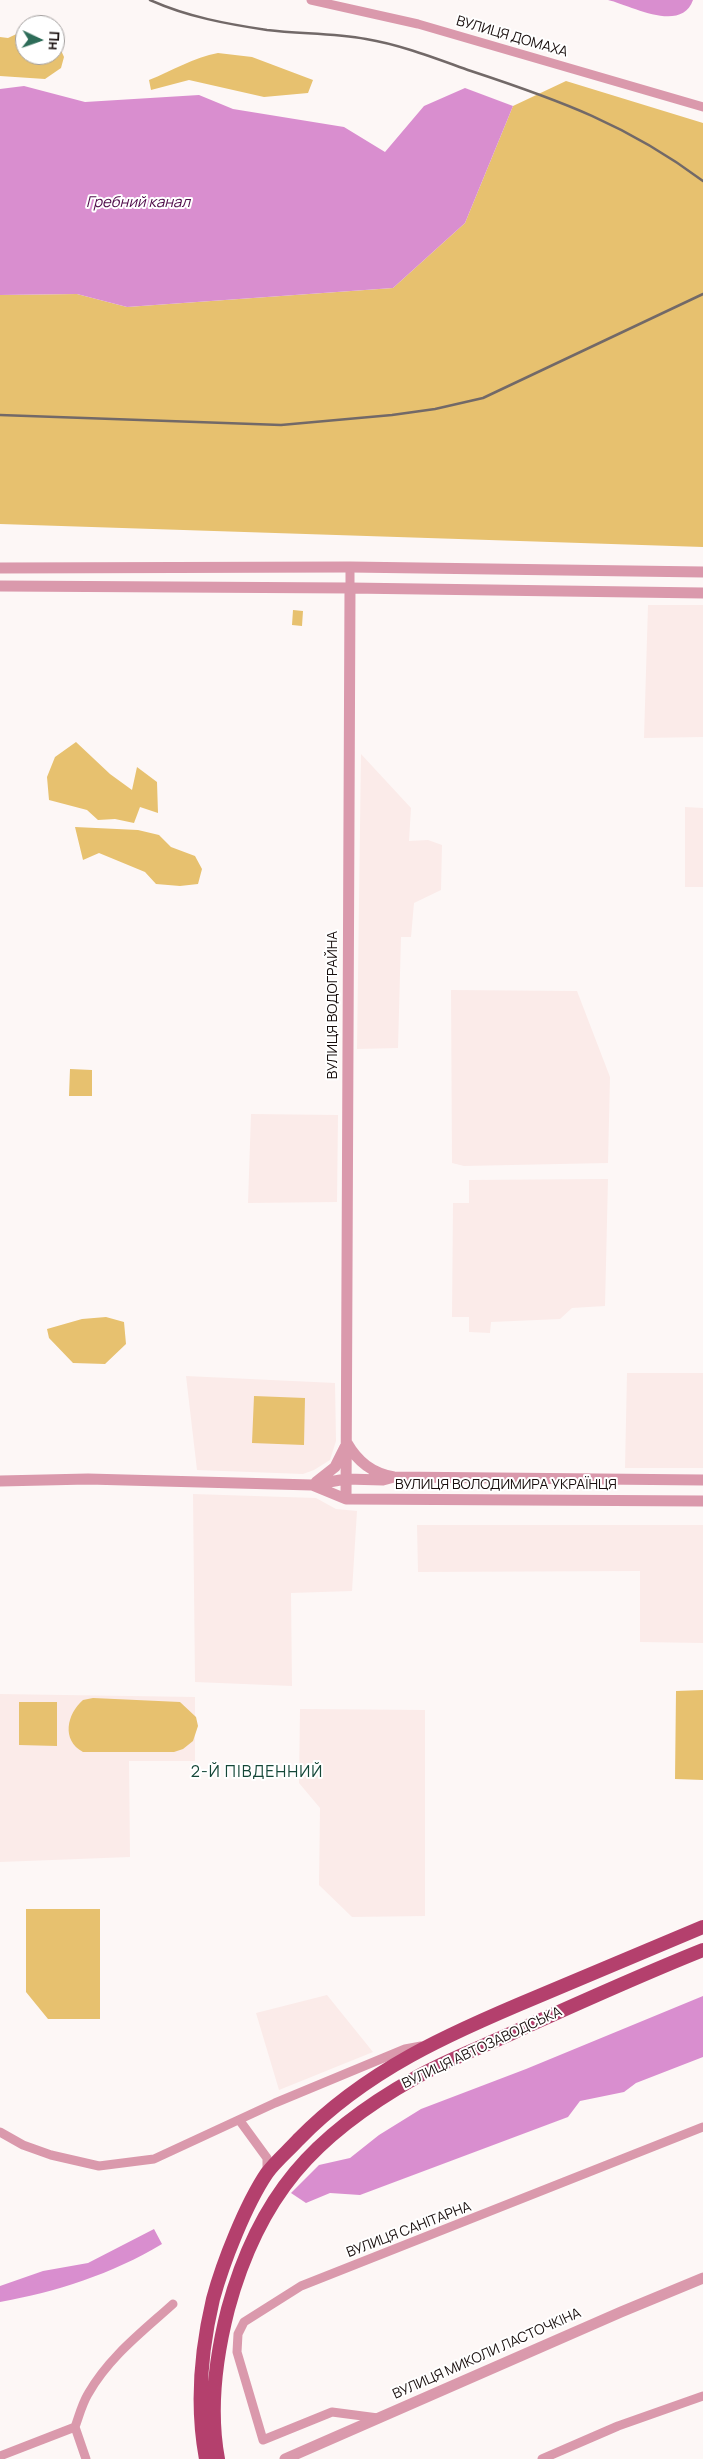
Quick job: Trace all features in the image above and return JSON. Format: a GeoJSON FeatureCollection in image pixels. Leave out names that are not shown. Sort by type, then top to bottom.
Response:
{"type":"FeatureCollection","features":[{"type":"Feature","properties":{"kind":"main road","name":"ВУЛИЦЯ АВТОЗАВОДСЬКА"},"geometry":{"type":"LineString","coordinates":[[212,2458],[201,2407],[203,2340],[221,2269],[267,2173],[320,2117],[348,2094],[404,2058],[515,2006],[703,1927]]}},
{"type":"Feature","properties":{"kind":"main road","name":"ВУЛИЦЯ АВТОЗАВОДСЬКА"},"geometry":{"type":"LineString","coordinates":[[212,2458],[219,2344],[237,2278],[263,2218],[284,2183],[333,2133],[357,2113],[417,2077],[525,2027],[703,1950]]}},
{"type":"Feature","properties":{"kind":"main road"},"geometry":{"type":"LineString","coordinates":[[515,2006],[525,2027]]}},
{"type":"Feature","properties":{"kind":"street","name":"ВУЛИЦЯ ДОМАХА"},"geometry":{"type":"LineString","coordinates":[[311,0],[418,24],[703,107]]}},
{"type":"Feature","properties":{"kind":"street"},"geometry":{"type":"LineString","coordinates":[[0,568],[350,567],[703,572]]}},
{"type":"Feature","properties":{"kind":"street","name":"ВУЛИЦЯ ВОДОГРАЙНА"},"geometry":{"type":"LineString","coordinates":[[346,1499],[350,567]]}},
{"type":"Feature","properties":{"kind":"street"},"geometry":{"type":"LineString","coordinates":[[0,586],[703,593]]}},
{"type":"Feature","properties":{"kind":"street"},"geometry":{"type":"LineString","coordinates":[[347,1443],[354,1455],[368,1467],[383,1475],[394,1477]]}},
{"type":"Feature","properties":{"kind":"street"},"geometry":{"type":"LineString","coordinates":[[312,1485],[335,1467],[347,1443]]}},
{"type":"Feature","properties":{"kind":"street","name":"ВУЛИЦЯ ВОЛОДИМИРА УКРАЇНЦЯ"},"geometry":{"type":"LineString","coordinates":[[0,1481],[88,1479],[312,1485],[346,1479],[394,1477],[703,1480]]}},
{"type":"Feature","properties":{"kind":"street","name":"ВУЛИЦЯ ВОЛОДИМИРА УКРАЇНЦЯ"},"geometry":{"type":"LineString","coordinates":[[312,1485],[346,1499],[703,1501]]}},
{"type":"Feature","properties":{"kind":"street","name":"ВУЛИЦЯ АВТОЗАВОДСЬКА"},"geometry":{"type":"LineString","coordinates":[[0,2132],[23,2146],[99,2166],[154,2159],[275,2103],[405,2050],[433,2043]]}},
{"type":"Feature","properties":{"kind":"street"},"geometry":{"type":"LineString","coordinates":[[240,2120],[267,2158],[267,2173]]}},
{"type":"Feature","properties":{"kind":"street","name":"ВУЛИЦЯ САНІТАРНА"},"geometry":{"type":"LineString","coordinates":[[378,2418],[332,2412],[263,2440],[237,2352],[238,2334],[244,2322],[301,2286],[703,2127]]}},
{"type":"Feature","properties":{"kind":"street","name":"ВУЛИЦЯ МИКОЛИ ЛАСТОЧКІНА"},"geometry":{"type":"LineString","coordinates":[[285,2459],[703,2278]]}},
{"type":"Feature","properties":{"kind":"street"},"geometry":{"type":"LineString","coordinates":[[86,2459],[75,2427],[86,2396],[115,2356],[174,2304]]}},
{"type":"Feature","properties":{"kind":"street"},"geometry":{"type":"LineString","coordinates":[[542,2459],[618,2426],[703,2396]]}},
{"type":"Feature","properties":{"kind":"street"},"geometry":{"type":"LineString","coordinates":[[0,2456],[75,2427]]}},
{"type":"Feature","properties":{"kind":"shaded area"},"geometry":{"type":"Polygon","coordinates":[[[15,35],[15,65],[62,65],[61,68],[45,79],[0,76],[0,37],[8,38],[15,35]]]}},
{"type":"Feature","properties":{"kind":"shaded area"},"geometry":{"type":"Polygon","coordinates":[[[218,53],[252,57],[313,80],[308,93],[264,97],[189,80],[151,90],[149,80],[192,61],[218,53]]]}},
{"type":"Feature","properties":{"kind":"shaded area"},"geometry":{"type":"Polygon","coordinates":[[[566,81],[703,123],[703,547],[0,524],[0,295],[77,294],[127,307],[393,288],[465,223],[513,106],[566,81]]]}},
{"type":"Feature","properties":{"kind":"shaded area"},"geometry":{"type":"Polygon","coordinates":[[[648,605],[703,605],[703,737],[644,738],[648,605]]]}},
{"type":"Feature","properties":{"kind":"shaded area"},"geometry":{"type":"Polygon","coordinates":[[[293,610],[303,611],[302,626],[292,625],[293,610]]]}},
{"type":"Feature","properties":{"kind":"shaded area"},"geometry":{"type":"Polygon","coordinates":[[[76,742],[110,774],[132,790],[137,767],[157,782],[158,813],[140,807],[134,823],[115,819],[98,820],[87,810],[49,800],[47,777],[55,757],[76,742]]]}},
{"type":"Feature","properties":{"kind":"shaded area"},"geometry":{"type":"Polygon","coordinates":[[[361,754],[411,808],[409,841],[428,840],[442,845],[441,890],[414,903],[411,937],[401,937],[398,1048],[357,1049],[361,754]]]}},
{"type":"Feature","properties":{"kind":"shaded area"},"geometry":{"type":"Polygon","coordinates":[[[685,807],[703,808],[703,887],[685,887],[685,807]]]}},
{"type":"Feature","properties":{"kind":"shaded area"},"geometry":{"type":"Polygon","coordinates":[[[75,827],[138,830],[159,835],[171,847],[195,856],[202,869],[198,884],[180,886],[156,884],[145,872],[99,853],[83,860],[75,827]]]}},
{"type":"Feature","properties":{"kind":"shaded area"},"geometry":{"type":"Polygon","coordinates":[[[451,990],[577,991],[610,1077],[608,1163],[464,1166],[452,1163],[451,990]]]}},
{"type":"Feature","properties":{"kind":"shaded area"},"geometry":{"type":"Polygon","coordinates":[[[70,1069],[92,1070],[92,1096],[69,1096],[70,1069]]]}},
{"type":"Feature","properties":{"kind":"shaded area"},"geometry":{"type":"Polygon","coordinates":[[[251,1114],[338,1115],[337,1202],[248,1203],[251,1114]]]}},
{"type":"Feature","properties":{"kind":"shaded area"},"geometry":{"type":"Polygon","coordinates":[[[608,1179],[605,1306],[572,1308],[560,1319],[491,1322],[490,1333],[469,1332],[469,1317],[452,1317],[453,1203],[469,1203],[469,1180],[608,1179]]]}},
{"type":"Feature","properties":{"kind":"shaded area"},"geometry":{"type":"Polygon","coordinates":[[[106,1317],[124,1322],[126,1344],[105,1364],[73,1363],[49,1338],[47,1329],[82,1319],[106,1317]]]}},
{"type":"Feature","properties":{"kind":"shaded area"},"geometry":{"type":"Polygon","coordinates":[[[627,1373],[703,1373],[703,1468],[625,1468],[627,1373]]]}},
{"type":"Feature","properties":{"kind":"shaded area"},"geometry":{"type":"Polygon","coordinates":[[[186,1376],[335,1383],[336,1441],[330,1460],[314,1470],[303,1474],[197,1470],[186,1376]]]}},
{"type":"Feature","properties":{"kind":"shaded area"},"geometry":{"type":"Polygon","coordinates":[[[254,1396],[305,1398],[304,1445],[252,1443],[254,1396]]]}},
{"type":"Feature","properties":{"kind":"shaded area"},"geometry":{"type":"Polygon","coordinates":[[[193,1494],[316,1498],[336,1509],[357,1511],[352,1591],[291,1593],[292,1686],[195,1682],[193,1494]]]}},
{"type":"Feature","properties":{"kind":"shaded area"},"geometry":{"type":"Polygon","coordinates":[[[417,1525],[703,1525],[703,1643],[640,1642],[640,1571],[418,1572],[417,1525]]]}},
{"type":"Feature","properties":{"kind":"shaded area"},"geometry":{"type":"Polygon","coordinates":[[[703,1690],[703,1780],[675,1779],[676,1691],[703,1690]]]}},
{"type":"Feature","properties":{"kind":"shaded area"},"geometry":{"type":"Polygon","coordinates":[[[0,1694],[195,1697],[195,1761],[129,1761],[130,1857],[0,1862],[0,1694]]]}},
{"type":"Feature","properties":{"kind":"shaded area"},"geometry":{"type":"Polygon","coordinates":[[[93,1698],[180,1702],[196,1717],[198,1726],[193,1741],[183,1749],[174,1752],[83,1752],[71,1741],[69,1734],[70,1719],[83,1700],[93,1698]]]}},
{"type":"Feature","properties":{"kind":"shaded area"},"geometry":{"type":"Polygon","coordinates":[[[19,1702],[57,1702],[57,1746],[19,1745],[19,1702]]]}},
{"type":"Feature","properties":{"kind":"shaded area"},"geometry":{"type":"Polygon","coordinates":[[[300,1709],[425,1710],[425,1916],[352,1917],[319,1885],[320,1808],[299,1783],[300,1709]]]}},
{"type":"Feature","properties":{"kind":"shaded area"},"geometry":{"type":"Polygon","coordinates":[[[26,1909],[100,1909],[100,2019],[48,2019],[26,1992],[26,1909]]]}},
{"type":"Feature","properties":{"kind":"shaded area"},"geometry":{"type":"Polygon","coordinates":[[[327,1995],[373,2052],[279,2090],[256,2013],[327,1995]]]}},
{"type":"Feature","properties":{"kind":"water"},"geometry":{"type":"Polygon","coordinates":[[[608,0],[693,0],[687,10],[678,15],[667,16],[654,15],[608,0]]]}},
{"type":"Feature","properties":{"kind":"water","name":"Гребний канал"},"geometry":{"type":"Polygon","coordinates":[[[24,86],[85,102],[199,95],[233,109],[344,127],[385,152],[424,106],[465,88],[513,106],[465,223],[393,288],[127,307],[77,294],[0,295],[0,89],[24,86]]]}},
{"type":"Feature","properties":{"kind":"water"},"geometry":{"type":"Polygon","coordinates":[[[703,1996],[703,2057],[636,2083],[624,2092],[580,2101],[568,2117],[360,2195],[330,2193],[306,2203],[291,2193],[319,2165],[350,2158],[379,2135],[421,2109],[526,2069],[703,1996]]]}},
{"type":"Feature","properties":{"kind":"water"},"geometry":{"type":"Polygon","coordinates":[[[154,2229],[162,2244],[143,2255],[104,2273],[63,2287],[0,2302],[0,2286],[43,2271],[88,2263],[154,2229]]]}},
{"type":"Feature","properties":{"kind":"railway"},"geometry":{"type":"LineString","coordinates":[[150,0],[179,11],[222,22],[267,30],[354,37],[393,45],[419,53],[534,93],[592,116],[647,144],[703,181]]}},
{"type":"Feature","properties":{"kind":"railway"},"geometry":{"type":"LineString","coordinates":[[0,415],[281,425],[392,415],[435,409],[483,398],[703,294]]}},
{"type":"Feature","properties":{"kind":"district","name":"2-Й ПІВДЕННИЙ"},"geometry":{"type":"Point","coordinates":[257,1773]}}]}
